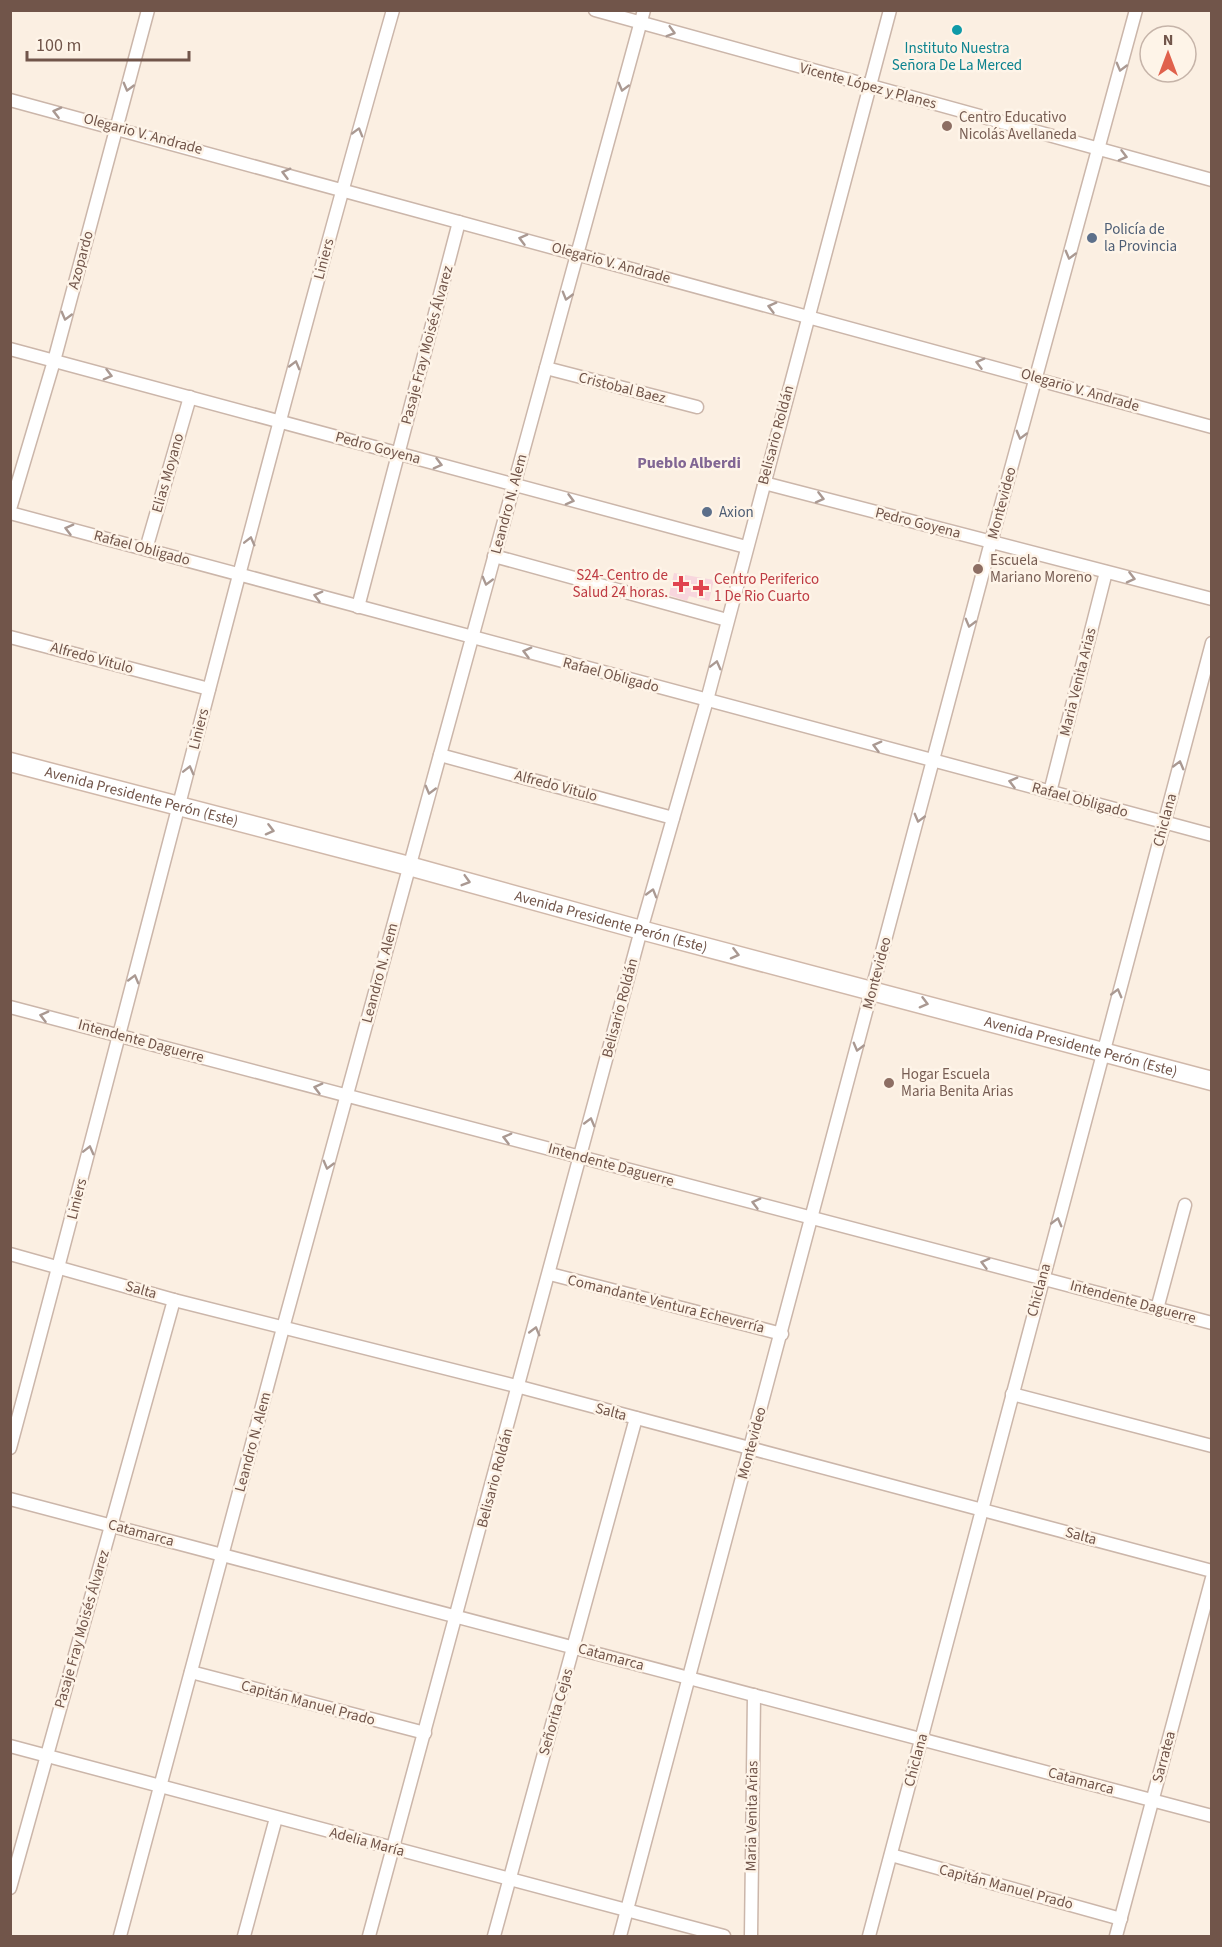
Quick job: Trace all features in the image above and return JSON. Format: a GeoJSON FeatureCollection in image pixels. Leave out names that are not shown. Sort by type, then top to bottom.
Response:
{"type":"FeatureCollection","features":[{"type":"Feature","properties":{"kind":"main road","name":"Avenida Presidente Perón (Este)"},"geometry":{"type":"LineString","coordinates":[[10,762],[410,866],[641,930],[1102,1050],[1212,1081]]}},
{"type":"Feature","properties":{"kind":"street","name":"Azopardo"},"geometry":{"type":"LineString","coordinates":[[10,511],[54,361],[148,10]]}},
{"type":"Feature","properties":{"kind":"street","name":"Liniers"},"geometry":{"type":"LineString","coordinates":[[10,1448],[342,189],[393,10]]}},
{"type":"Feature","properties":{"kind":"street","name":"Vicente López y Planes"},"geometry":{"type":"LineString","coordinates":[[595,10],[1212,180]]}},
{"type":"Feature","properties":{"kind":"street","name":"Leandro N. Alem"},"geometry":{"type":"LineString","coordinates":[[120,1936],[283,1328],[644,10]]}},
{"type":"Feature","properties":{"kind":"street","name":"Belisario Roldán"},"geometry":{"type":"LineString","coordinates":[[369,1936],[520,1387],[641,930],[706,700],[890,10]]}},
{"type":"Feature","properties":{"kind":"street","name":"Montevideo"},"geometry":{"type":"LineString","coordinates":[[620,1936],[813,1218],[991,542],[1100,149],[1136,10]]}},
{"type":"Feature","properties":{"kind":"street","name":"Olegario V. Andrade"},"geometry":{"type":"LineString","coordinates":[[10,100],[117,127],[1212,427]]}},
{"type":"Feature","properties":{"kind":"street","name":"Pasaje Fray Moisés Álvarez"},"geometry":{"type":"LineString","coordinates":[[358,607],[459,222]]}},
{"type":"Feature","properties":{"kind":"street","name":"Pedro Goyena"},"geometry":{"type":"LineString","coordinates":[[10,349],[746,547]]}},
{"type":"Feature","properties":{"kind":"street","name":"Cristobal Baez"},"geometry":{"type":"LineString","coordinates":[[546,368],[697,407]]}},
{"type":"Feature","properties":{"kind":"street","name":"Elias Moyano"},"geometry":{"type":"LineString","coordinates":[[146,549],[190,397]]}},
{"type":"Feature","properties":{"kind":"street","name":"Pedro Goyena"},"geometry":{"type":"LineString","coordinates":[[764,483],[1212,599]]}},
{"type":"Feature","properties":{"kind":"street","name":"Rafael Obligado"},"geometry":{"type":"LineString","coordinates":[[10,511],[358,607],[1212,835]]}},
{"type":"Feature","properties":{"kind":"street"},"geometry":{"type":"LineString","coordinates":[[494,556],[727,620]]}},
{"type":"Feature","properties":{"kind":"street","name":"Maria Venita Arias"},"geometry":{"type":"LineString","coordinates":[[1050,792],[1106,572]]}},
{"type":"Feature","properties":{"kind":"street","name":"Alfredo Vitulo"},"geometry":{"type":"LineString","coordinates":[[10,637],[209,689]]}},
{"type":"Feature","properties":{"kind":"street","name":"Chiclana"},"geometry":{"type":"LineString","coordinates":[[868,1936],[922,1739],[1102,1050],[1208,673],[1212,643]]}},
{"type":"Feature","properties":{"kind":"street","name":"Alfredo Vitulo"},"geometry":{"type":"LineString","coordinates":[[440,754],[673,818]]}},
{"type":"Feature","properties":{"kind":"street","name":"Intendente Daguerre"},"geometry":{"type":"LineString","coordinates":[[10,1007],[1212,1323]]}},
{"type":"Feature","properties":{"kind":"street"},"geometry":{"type":"LineString","coordinates":[[1157,1309],[1185,1205]]}},
{"type":"Feature","properties":{"kind":"street","name":"Salta"},"geometry":{"type":"LineString","coordinates":[[10,1254],[174,1300],[520,1387],[1212,1571]]}},
{"type":"Feature","properties":{"kind":"street","name":"Comandante Ventura Echeverría"},"geometry":{"type":"LineString","coordinates":[[550,1274],[782,1334]]}},
{"type":"Feature","properties":{"kind":"street","name":"Pasaje Fray Moisés Álvarez"},"geometry":{"type":"LineString","coordinates":[[10,1888],[174,1300]]}},
{"type":"Feature","properties":{"kind":"street"},"geometry":{"type":"LineString","coordinates":[[1012,1394],[1212,1446]]}},
{"type":"Feature","properties":{"kind":"street","name":"Señorita Cejas"},"geometry":{"type":"LineString","coordinates":[[494,1936],[575,1648],[636,1418]]}},
{"type":"Feature","properties":{"kind":"street","name":"Catamarca"},"geometry":{"type":"LineString","coordinates":[[10,1499],[1212,1816]]}},
{"type":"Feature","properties":{"kind":"street","name":"Sarratea"},"geometry":{"type":"LineString","coordinates":[[1116,1936],[1212,1578]]}},
{"type":"Feature","properties":{"kind":"street","name":"Capitán Manuel Prado"},"geometry":{"type":"LineString","coordinates":[[191,1672],[425,1733]]}},
{"type":"Feature","properties":{"kind":"street","name":"Maria Venita Arias"},"geometry":{"type":"LineString","coordinates":[[750,1936],[754,1695]]}},
{"type":"Feature","properties":{"kind":"street","name":"Adelia María"},"geometry":{"type":"LineString","coordinates":[[10,1746],[509,1881],[724,1936]]}},
{"type":"Feature","properties":{"kind":"street"},"geometry":{"type":"LineString","coordinates":[[244,1936],[276,1818]]}},
{"type":"Feature","properties":{"kind":"street","name":"Capitán Manuel Prado"},"geometry":{"type":"LineString","coordinates":[[891,1855],[1121,1919]]}},
{"type":"Feature","properties":{"kind":"shaded area"},"geometry":{"type":"Polygon","coordinates":[[[674,573],[714,580],[709,601],[689,596],[687,601],[669,595],[674,573]]]}},
{"type":"Feature","properties":{"kind":"place","name":"Instituto Nuestra Señora De La Merced"},"geometry":{"type":"Point","coordinates":[957,30]}},
{"type":"Feature","properties":{"kind":"place","name":"Centro Educativo Nicolás Avellaneda"},"geometry":{"type":"Point","coordinates":[947,126]}},
{"type":"Feature","properties":{"kind":"place","name":"Policía de la Provincia"},"geometry":{"type":"Point","coordinates":[1092,238]}},
{"type":"Feature","properties":{"kind":"place","name":"Axion"},"geometry":{"type":"Point","coordinates":[707,512]}},
{"type":"Feature","properties":{"kind":"place","name":"Escuela Mariano Moreno"},"geometry":{"type":"Point","coordinates":[978,569]}},
{"type":"Feature","properties":{"kind":"place","name":"S24- Centro de Salud 24 horas."},"geometry":{"type":"Point","coordinates":[681,584]}},
{"type":"Feature","properties":{"kind":"place","name":"Centro Periferico 1 De Rio Cuarto"},"geometry":{"type":"Point","coordinates":[701,588]}},
{"type":"Feature","properties":{"kind":"place","name":"Hogar Escuela Maria Benita Arias"},"geometry":{"type":"Point","coordinates":[889,1083]}},
{"type":"Feature","properties":{"kind":"district","name":"Pueblo Alberdi"},"geometry":{"type":"Point","coordinates":[689,463]}}]}
